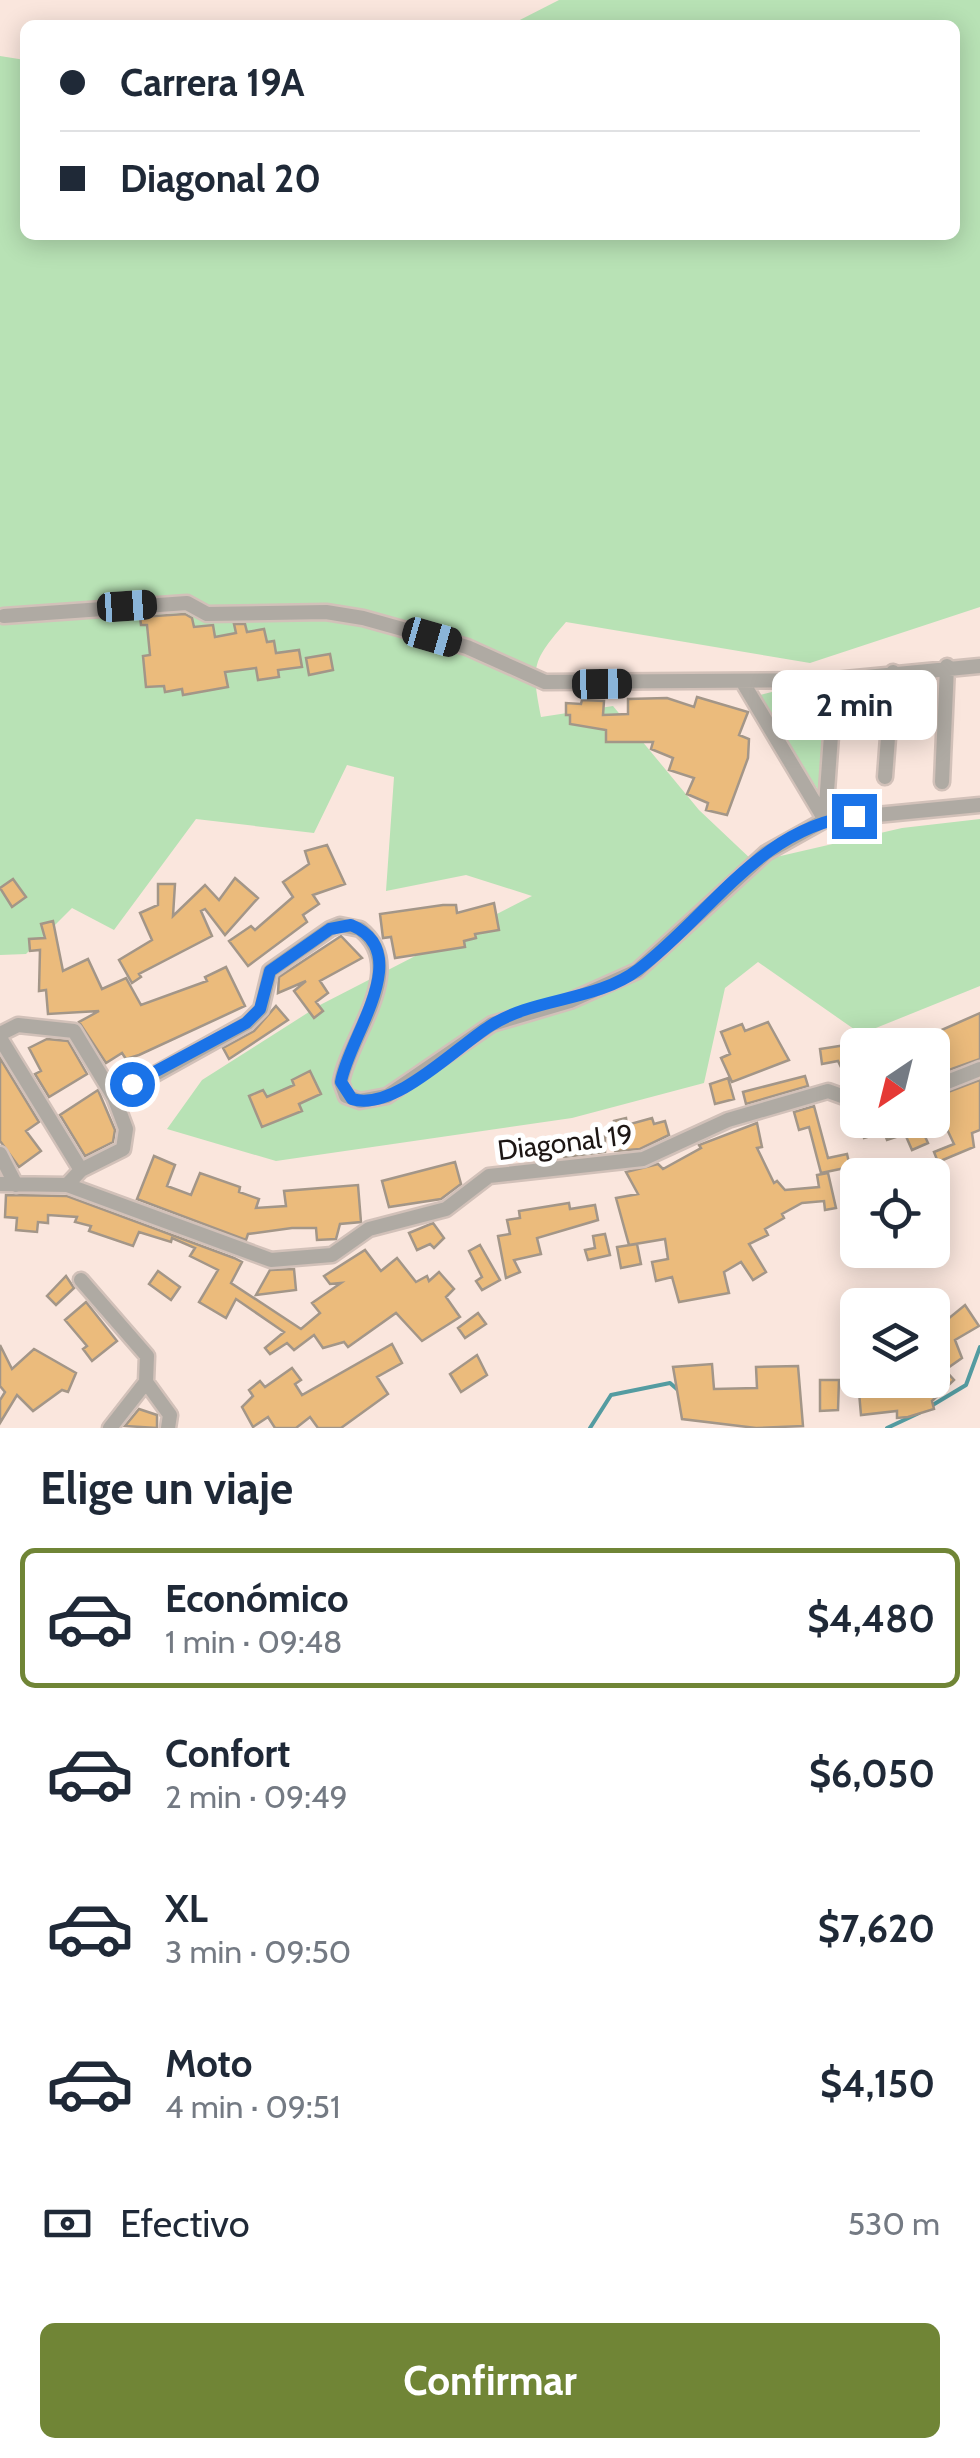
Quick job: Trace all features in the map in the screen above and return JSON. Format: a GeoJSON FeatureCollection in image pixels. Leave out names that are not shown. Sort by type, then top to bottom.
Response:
{"type":"FeatureCollection","features":[{"type":"Feature","properties":{"kind":"street"},"geometry":{"type":"LineString","coordinates":[[4,616],[187,603],[207,614],[326,612],[363,618],[467,647],[544,682],[835,680],[947,666],[980,666]]}},
{"type":"Feature","properties":{"kind":"street"},"geometry":{"type":"LineString","coordinates":[[942,782],[947,666]]}},
{"type":"Feature","properties":{"kind":"street"},"geometry":{"type":"LineString","coordinates":[[885,777],[892,672]]}},
{"type":"Feature","properties":{"kind":"street"},"geometry":{"type":"LineString","coordinates":[[825,820],[835,680]]}},
{"type":"Feature","properties":{"kind":"street"},"geometry":{"type":"LineString","coordinates":[[742,681],[825,820]]}},
{"type":"Feature","properties":{"kind":"street"},"geometry":{"type":"LineString","coordinates":[[114,1098],[246,1023],[260,1009],[270,971],[330,929],[351,925],[374,944],[380,972],[341,1082],[346,1096],[360,1102],[402,1089],[492,1024],[570,1001],[637,971],[766,853],[825,820],[980,805]]}},
{"type":"Feature","properties":{"kind":"street"},"geometry":{"type":"LineString","coordinates":[[67,1185],[81,1170],[115,1157],[125,1144],[126,1129],[114,1098],[74,1031],[18,1025],[0,1036],[81,1170]]}},
{"type":"Feature","properties":{"kind":"street"},"geometry":{"type":"LineString","coordinates":[[950,1081],[980,1069]]}},
{"type":"Feature","properties":{"kind":"street","name":"Diagonal 19"},"geometry":{"type":"LineString","coordinates":[[0,1184],[67,1185],[271,1260],[332,1255],[369,1229],[446,1209],[489,1176],[643,1159],[728,1120],[828,1091],[840,1095]]}},
{"type":"Feature","properties":{"kind":"street"},"geometry":{"type":"LineString","coordinates":[[0,1154],[16,1185]]}},
{"type":"Feature","properties":{"kind":"street"},"geometry":{"type":"LineString","coordinates":[[81,1280],[147,1356],[146,1382],[110,1428]]}},
{"type":"Feature","properties":{"kind":"street"},"geometry":{"type":"LineString","coordinates":[[146,1382],[170,1415],[168,1428]]}},
{"type":"Feature","properties":{"kind":"green space"},"geometry":{"type":"Polygon","coordinates":[[[559,0],[980,0],[980,607],[810,663],[566,622],[541,656],[536,686],[541,717],[613,706],[699,810],[754,862],[902,828],[980,819],[980,986],[876,1028],[852,1028],[758,962],[725,988],[704,1083],[572,1118],[276,1161],[167,1129],[202,1080],[320,1005],[532,896],[466,875],[386,891],[394,777],[347,765],[314,833],[196,819],[114,930],[72,908],[26,954],[0,955],[0,56],[20,59],[20,240],[960,240],[960,20],[520,20],[559,0]]]}},
{"type":"Feature","properties":{"kind":"green space"},"geometry":{"type":"Polygon","coordinates":[[[791,687],[830,688],[820,793],[756,696],[791,687]]]}},
{"type":"Feature","properties":{"kind":"building"},"geometry":{"type":"Polygon","coordinates":[[[185,614],[192,618],[194,627],[213,625],[215,637],[236,633],[234,624],[245,624],[247,632],[264,629],[267,642],[274,641],[276,653],[299,650],[302,667],[278,670],[279,677],[258,680],[256,668],[225,672],[228,687],[183,695],[182,689],[165,692],[164,686],[146,687],[143,656],[150,655],[147,625],[141,625],[140,617],[185,614]]]}},
{"type":"Feature","properties":{"kind":"building"},"geometry":{"type":"Polygon","coordinates":[[[330,654],[333,670],[309,675],[306,658],[330,654]]]}},
{"type":"Feature","properties":{"kind":"building"},"geometry":{"type":"Polygon","coordinates":[[[697,697],[748,712],[739,735],[749,739],[748,758],[727,815],[706,810],[708,803],[687,794],[694,778],[669,770],[673,758],[651,749],[653,742],[606,742],[606,730],[570,724],[570,715],[566,715],[566,703],[581,704],[582,700],[604,701],[603,715],[628,714],[628,699],[667,698],[694,707],[697,697]]]}},
{"type":"Feature","properties":{"kind":"building"},"geometry":{"type":"Polygon","coordinates":[[[327,845],[345,884],[313,895],[319,904],[303,915],[307,922],[248,966],[229,941],[251,926],[255,930],[293,897],[283,882],[309,864],[305,851],[327,845]]]}},
{"type":"Feature","properties":{"kind":"building"},"geometry":{"type":"Polygon","coordinates":[[[235,878],[258,898],[225,935],[205,909],[201,911],[212,936],[139,974],[141,977],[132,983],[119,960],[152,940],[140,913],[158,905],[158,884],[175,884],[173,916],[205,885],[219,900],[235,878]]]}},
{"type":"Feature","properties":{"kind":"building"},"geometry":{"type":"Polygon","coordinates":[[[13,879],[26,897],[12,907],[0,888],[13,879]]]}},
{"type":"Feature","properties":{"kind":"building"},"geometry":{"type":"Polygon","coordinates":[[[494,903],[499,930],[475,934],[476,938],[464,941],[465,947],[395,958],[391,937],[383,938],[380,914],[443,905],[456,905],[457,913],[494,903]]]}},
{"type":"Feature","properties":{"kind":"building"},"geometry":{"type":"Polygon","coordinates":[[[53,921],[63,971],[88,959],[102,989],[126,978],[141,1005],[207,981],[205,977],[226,967],[245,1006],[139,1055],[126,1059],[122,1053],[106,1063],[79,1022],[99,1011],[48,1014],[46,990],[39,991],[40,950],[30,951],[29,939],[45,938],[41,924],[53,921]]]}},
{"type":"Feature","properties":{"kind":"building"},"geometry":{"type":"Polygon","coordinates":[[[341,936],[362,958],[320,981],[328,993],[316,1002],[323,1011],[314,1018],[294,991],[306,981],[278,993],[279,977],[341,936]]]}},
{"type":"Feature","properties":{"kind":"building"},"geometry":{"type":"Polygon","coordinates":[[[276,1006],[288,1020],[229,1059],[223,1048],[254,1031],[276,1006]]]}},
{"type":"Feature","properties":{"kind":"building"},"geometry":{"type":"Polygon","coordinates":[[[980,1013],[980,1059],[950,1070],[950,1028],[946,1028],[980,1013]]]}},
{"type":"Feature","properties":{"kind":"building"},"geometry":{"type":"Polygon","coordinates":[[[768,1022],[789,1060],[732,1082],[721,1058],[730,1054],[721,1032],[742,1024],[745,1031],[768,1022]]]}},
{"type":"Feature","properties":{"kind":"building"},"geometry":{"type":"Polygon","coordinates":[[[47,1039],[68,1041],[87,1074],[49,1097],[35,1074],[41,1071],[29,1048],[47,1039]]]}},
{"type":"Feature","properties":{"kind":"building"},"geometry":{"type":"Polygon","coordinates":[[[840,1046],[840,1065],[838,1061],[822,1064],[820,1049],[840,1046]]]}},
{"type":"Feature","properties":{"kind":"building"},"geometry":{"type":"Polygon","coordinates":[[[0,1058],[39,1122],[26,1131],[41,1151],[19,1167],[0,1141],[0,1058]]]}},
{"type":"Feature","properties":{"kind":"building"},"geometry":{"type":"Polygon","coordinates":[[[310,1071],[321,1094],[299,1104],[302,1111],[262,1127],[249,1096],[263,1090],[267,1097],[294,1085],[292,1080],[310,1071]]]}},
{"type":"Feature","properties":{"kind":"building"},"geometry":{"type":"Polygon","coordinates":[[[805,1076],[808,1086],[746,1104],[743,1092],[805,1076]]]}},
{"type":"Feature","properties":{"kind":"building"},"geometry":{"type":"Polygon","coordinates":[[[728,1078],[734,1099],[715,1104],[710,1084],[728,1078]]]}},
{"type":"Feature","properties":{"kind":"building"},"geometry":{"type":"Polygon","coordinates":[[[980,1080],[980,1130],[972,1133],[974,1147],[948,1158],[936,1158],[934,1152],[954,1144],[950,1136],[950,1091],[980,1080]]]}},
{"type":"Feature","properties":{"kind":"building"},"geometry":{"type":"Polygon","coordinates":[[[98,1090],[115,1130],[113,1142],[85,1156],[60,1115],[98,1090]]]}},
{"type":"Feature","properties":{"kind":"building"},"geometry":{"type":"Polygon","coordinates":[[[814,1106],[828,1158],[847,1154],[848,1158],[840,1158],[840,1169],[821,1173],[809,1127],[799,1130],[794,1112],[814,1106]]]}},
{"type":"Feature","properties":{"kind":"building"},"geometry":{"type":"Polygon","coordinates":[[[626,1118],[627,1125],[652,1118],[654,1124],[665,1121],[669,1135],[640,1149],[615,1151],[607,1135],[616,1133],[614,1121],[626,1118]]]}},
{"type":"Feature","properties":{"kind":"building"},"geometry":{"type":"Polygon","coordinates":[[[757,1123],[762,1147],[757,1148],[774,1183],[777,1181],[785,1190],[819,1187],[817,1175],[828,1173],[836,1208],[825,1210],[824,1201],[802,1203],[782,1214],[784,1218],[765,1229],[768,1235],[749,1244],[766,1272],[753,1280],[741,1262],[724,1272],[729,1293],[679,1302],[672,1277],[656,1281],[652,1262],[668,1259],[665,1239],[629,1245],[616,1198],[638,1194],[626,1172],[658,1164],[663,1169],[701,1148],[699,1145],[757,1123]]]}},
{"type":"Feature","properties":{"kind":"building"},"geometry":{"type":"Polygon","coordinates":[[[605,1136],[605,1152],[564,1157],[562,1145],[605,1136]]]}},
{"type":"Feature","properties":{"kind":"building"},"geometry":{"type":"Polygon","coordinates":[[[907,1138],[926,1138],[928,1143],[912,1150],[907,1138]]]}},
{"type":"Feature","properties":{"kind":"building"},"geometry":{"type":"Polygon","coordinates":[[[154,1156],[175,1165],[167,1186],[191,1195],[200,1173],[240,1187],[239,1192],[259,1199],[256,1208],[286,1206],[284,1191],[358,1185],[361,1222],[340,1224],[336,1239],[317,1240],[316,1228],[292,1228],[248,1234],[246,1240],[137,1199],[154,1156]]]}},
{"type":"Feature","properties":{"kind":"building"},"geometry":{"type":"Polygon","coordinates":[[[455,1162],[461,1184],[441,1199],[389,1207],[382,1181],[455,1162]]]}},
{"type":"Feature","properties":{"kind":"building"},"geometry":{"type":"Polygon","coordinates":[[[6,1195],[67,1196],[234,1258],[242,1262],[231,1283],[301,1329],[320,1313],[312,1303],[341,1283],[330,1284],[324,1276],[365,1250],[381,1271],[397,1258],[416,1282],[427,1276],[429,1281],[439,1272],[454,1289],[446,1297],[460,1317],[422,1341],[396,1313],[348,1347],[344,1342],[323,1348],[314,1335],[294,1350],[287,1343],[270,1354],[265,1348],[284,1332],[236,1299],[226,1318],[199,1302],[218,1270],[190,1256],[195,1248],[172,1238],[171,1242],[139,1232],[133,1246],[89,1231],[91,1226],[75,1222],[77,1217],[48,1215],[48,1223],[38,1222],[37,1232],[16,1230],[17,1218],[5,1217],[6,1195]]]}},
{"type":"Feature","properties":{"kind":"building"},"geometry":{"type":"Polygon","coordinates":[[[569,1203],[570,1209],[595,1205],[598,1220],[537,1238],[541,1254],[514,1260],[520,1272],[506,1278],[498,1236],[510,1234],[507,1220],[520,1218],[519,1211],[569,1203]]]}},
{"type":"Feature","properties":{"kind":"building"},"geometry":{"type":"Polygon","coordinates":[[[433,1223],[444,1238],[434,1248],[430,1244],[417,1250],[409,1233],[433,1223]]]}},
{"type":"Feature","properties":{"kind":"building"},"geometry":{"type":"Polygon","coordinates":[[[605,1234],[610,1255],[588,1260],[585,1250],[595,1248],[593,1236],[605,1234]]]}},
{"type":"Feature","properties":{"kind":"building"},"geometry":{"type":"Polygon","coordinates":[[[637,1244],[641,1264],[621,1268],[617,1247],[637,1244]]]}},
{"type":"Feature","properties":{"kind":"building"},"geometry":{"type":"Polygon","coordinates":[[[480,1245],[500,1280],[482,1290],[476,1281],[482,1277],[469,1251],[480,1245]]]}},
{"type":"Feature","properties":{"kind":"building"},"geometry":{"type":"Polygon","coordinates":[[[294,1269],[296,1290],[256,1295],[270,1270],[294,1269]]]}},
{"type":"Feature","properties":{"kind":"building"},"geometry":{"type":"Polygon","coordinates":[[[158,1271],[180,1287],[171,1300],[149,1284],[158,1271]]]}},
{"type":"Feature","properties":{"kind":"building"},"geometry":{"type":"Polygon","coordinates":[[[66,1276],[74,1288],[56,1305],[47,1296],[66,1276]]]}},
{"type":"Feature","properties":{"kind":"building"},"geometry":{"type":"Polygon","coordinates":[[[86,1302],[117,1341],[92,1361],[83,1349],[87,1346],[65,1320],[86,1302]]]}},
{"type":"Feature","properties":{"kind":"building"},"geometry":{"type":"Polygon","coordinates":[[[965,1305],[979,1326],[955,1340],[962,1358],[950,1366],[950,1317],[965,1305]]]}},
{"type":"Feature","properties":{"kind":"building"},"geometry":{"type":"Polygon","coordinates":[[[478,1313],[486,1324],[465,1338],[458,1328],[478,1313]]]}},
{"type":"Feature","properties":{"kind":"building"},"geometry":{"type":"Polygon","coordinates":[[[392,1344],[402,1363],[377,1377],[388,1394],[341,1428],[318,1428],[310,1417],[296,1428],[275,1428],[268,1417],[253,1427],[242,1407],[253,1396],[249,1390],[260,1381],[265,1387],[292,1368],[301,1380],[295,1384],[302,1395],[392,1344]]]}},
{"type":"Feature","properties":{"kind":"building"},"geometry":{"type":"Polygon","coordinates":[[[0,1345],[12,1369],[34,1349],[76,1373],[68,1392],[62,1390],[33,1411],[17,1395],[0,1423],[0,1400],[5,1392],[0,1386],[0,1345]]]}},
{"type":"Feature","properties":{"kind":"building"},"geometry":{"type":"Polygon","coordinates":[[[477,1355],[487,1375],[461,1392],[450,1374],[477,1355]]]}},
{"type":"Feature","properties":{"kind":"building"},"geometry":{"type":"Polygon","coordinates":[[[712,1364],[714,1389],[757,1388],[756,1367],[798,1366],[803,1426],[756,1428],[682,1419],[673,1367],[712,1364]]]}},
{"type":"Feature","properties":{"kind":"building"},"geometry":{"type":"Polygon","coordinates":[[[820,1380],[839,1380],[838,1410],[820,1411],[820,1380]]]}},
{"type":"Feature","properties":{"kind":"building"},"geometry":{"type":"Polygon","coordinates":[[[860,1398],[935,1398],[934,1409],[908,1417],[897,1418],[897,1411],[861,1415],[860,1398]]]}},
{"type":"Feature","properties":{"kind":"building"},"geometry":{"type":"Polygon","coordinates":[[[139,1409],[157,1415],[157,1428],[125,1426],[139,1409]]]}},
{"type":"Feature","properties":{"kind":"waterway"},"geometry":{"type":"LineString","coordinates":[[931,1406],[966,1385],[980,1347]]}},
{"type":"Feature","properties":{"kind":"waterway"},"geometry":{"type":"LineString","coordinates":[[590,1428],[611,1395],[670,1383],[678,1390]]}},
{"type":"Feature","properties":{"kind":"waterway"},"geometry":{"type":"LineString","coordinates":[[887,1428],[919,1413]]}},
{"type":"Feature","properties":{"kind":"route"},"geometry":{"type":"LineString","coordinates":[[132,1084],[246,1023],[260,1009],[265,981],[276,965],[330,929],[351,925],[368,935],[374,944],[380,972],[345,1067],[343,1092],[360,1102],[387,1096],[492,1024],[570,1001],[637,971],[766,853],[825,820],[854,816]]}}]}
